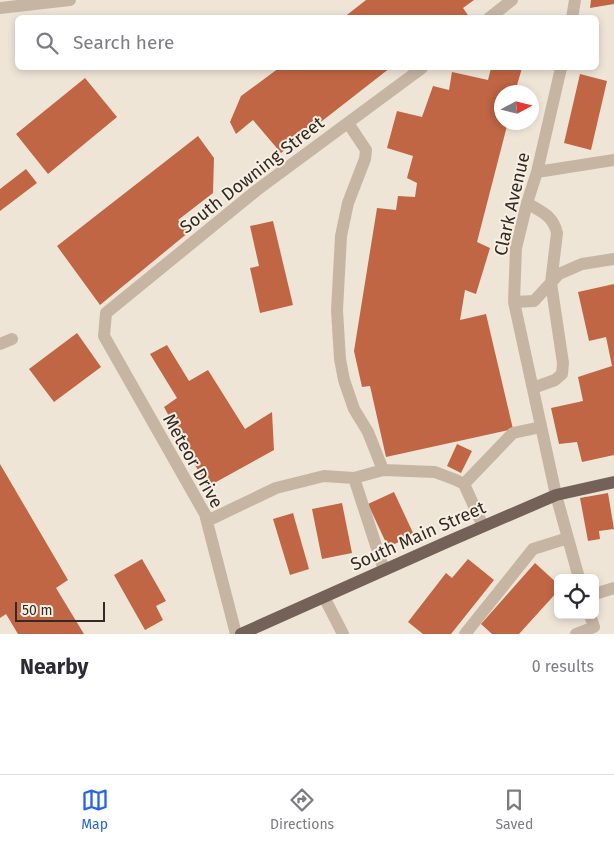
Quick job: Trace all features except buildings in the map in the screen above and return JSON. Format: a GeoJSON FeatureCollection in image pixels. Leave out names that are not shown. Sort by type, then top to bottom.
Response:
{"type":"FeatureCollection","features":[{"type":"Feature","properties":{"kind":"main road","name":"South Main Street"},"geometry":{"type":"LineString","coordinates":[[241,634],[556,495],[614,482]]}},
{"type":"Feature","properties":{"kind":"street"},"geometry":{"type":"LineString","coordinates":[[0,8],[70,0]]}},
{"type":"Feature","properties":{"kind":"street"},"geometry":{"type":"LineString","coordinates":[[493,15],[512,0]]}},
{"type":"Feature","properties":{"kind":"street"},"geometry":{"type":"LineString","coordinates":[[572,15],[575,0]]}},
{"type":"Feature","properties":{"kind":"street","name":"South Downing Street"},"geometry":{"type":"LineString","coordinates":[[106,313],[257,190],[419,70]]}},
{"type":"Feature","properties":{"kind":"street","name":"Clark Avenue"},"geometry":{"type":"LineString","coordinates":[[561,70],[537,172],[516,248],[514,302],[556,495],[578,574]]}},
{"type":"Feature","properties":{"kind":"street"},"geometry":{"type":"LineString","coordinates":[[348,123],[366,150],[365,159],[348,203],[341,236],[337,310],[340,359],[344,380],[354,410],[368,432],[383,470]]}},
{"type":"Feature","properties":{"kind":"street"},"geometry":{"type":"LineString","coordinates":[[537,172],[614,160]]}},
{"type":"Feature","properties":{"kind":"street"},"geometry":{"type":"LineString","coordinates":[[527,203],[552,219],[557,233],[551,283],[563,363],[562,374],[555,380],[533,388]]}},
{"type":"Feature","properties":{"kind":"street"},"geometry":{"type":"LineString","coordinates":[[514,302],[534,301],[560,274],[582,264],[614,258]]}},
{"type":"Feature","properties":{"kind":"street","name":"Meteor Drive"},"geometry":{"type":"LineString","coordinates":[[106,313],[104,336],[205,514],[236,634]]}},
{"type":"Feature","properties":{"kind":"street"},"geometry":{"type":"LineString","coordinates":[[464,484],[513,432],[541,427]]}},
{"type":"Feature","properties":{"kind":"street"},"geometry":{"type":"LineString","coordinates":[[207,521],[276,488],[324,476],[354,478],[383,470],[434,472],[464,484],[483,526]]}},
{"type":"Feature","properties":{"kind":"street"},"geometry":{"type":"LineString","coordinates":[[354,478],[384,570]]}},
{"type":"Feature","properties":{"kind":"street"},"geometry":{"type":"LineString","coordinates":[[465,634],[533,549],[568,538]]}},
{"type":"Feature","properties":{"kind":"street"},"geometry":{"type":"LineString","coordinates":[[599,593],[614,588]]}},
{"type":"Feature","properties":{"kind":"street"},"geometry":{"type":"LineString","coordinates":[[324,597],[343,634]]}},
{"type":"Feature","properties":{"kind":"street"},"geometry":{"type":"LineString","coordinates":[[576,634],[594,627],[591,619]]}}]}
